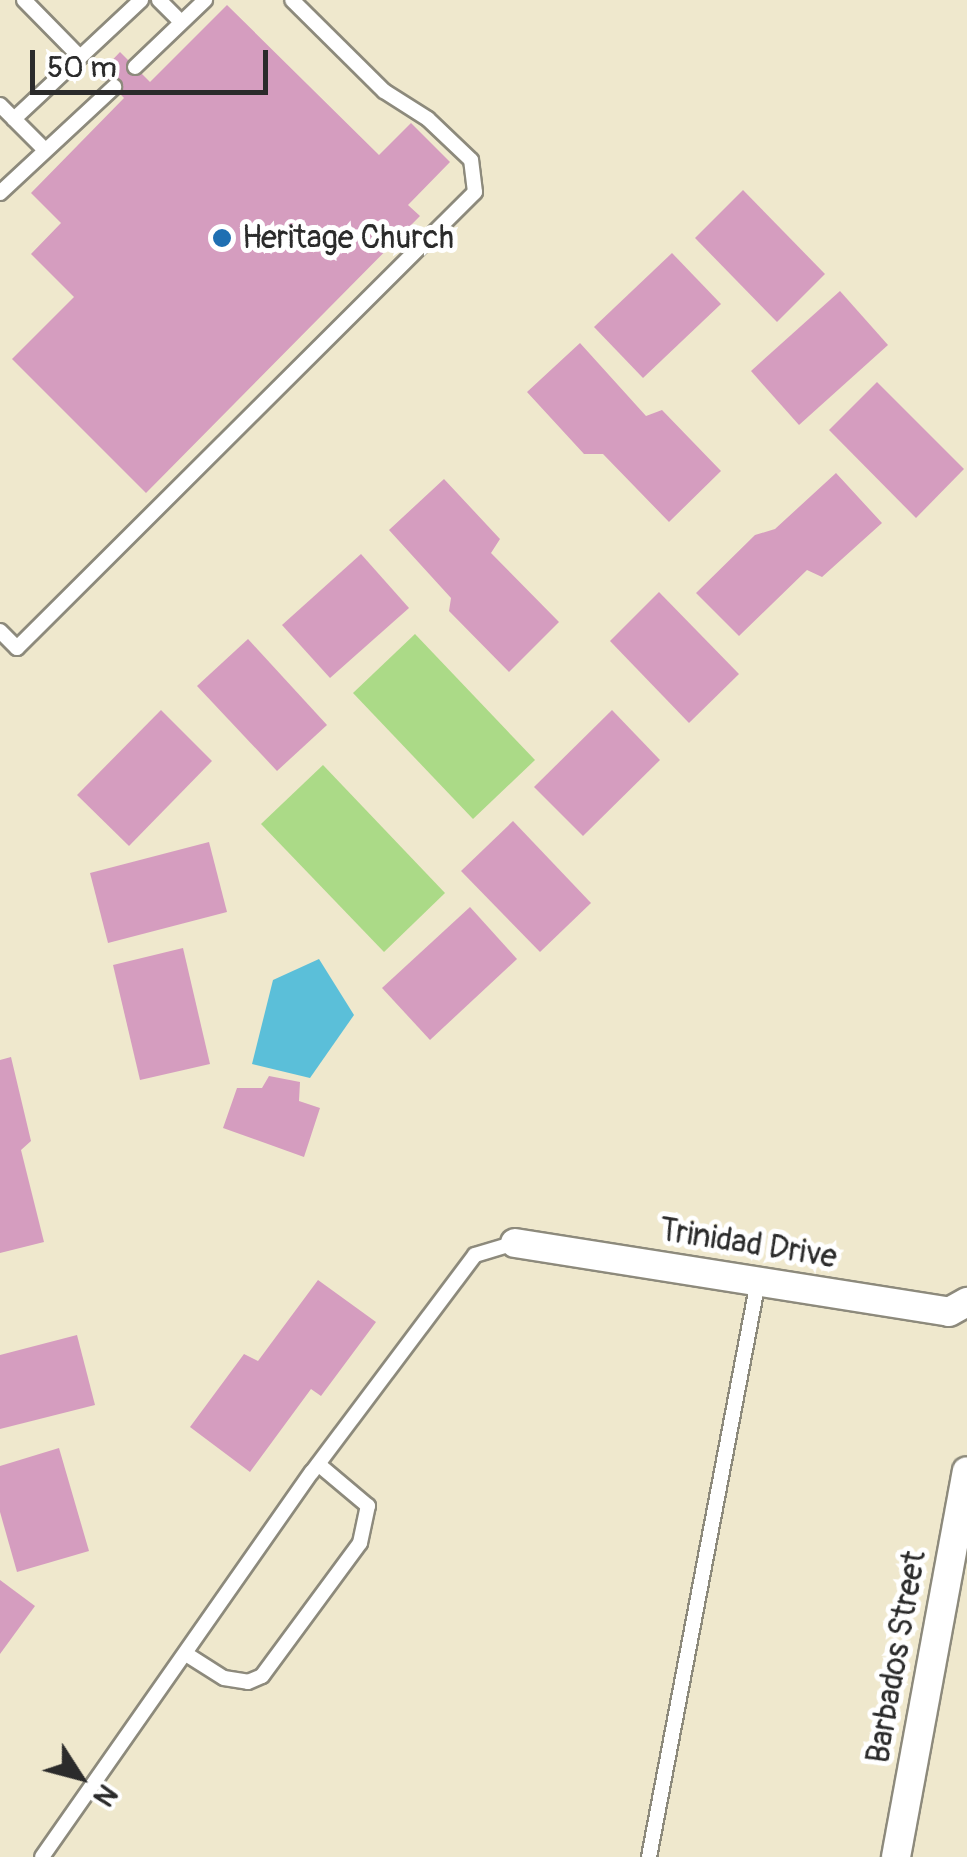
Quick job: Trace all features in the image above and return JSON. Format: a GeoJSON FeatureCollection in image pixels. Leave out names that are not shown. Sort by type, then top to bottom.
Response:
{"type":"FeatureCollection","features":[{"type":"Feature","properties":{"kind":"street","name":"Trinidad Drive"},"geometry":{"type":"LineString","coordinates":[[516,1242],[949,1312],[967,1302]]}},
{"type":"Feature","properties":{"kind":"street","name":"Barbados Street"},"geometry":{"type":"LineString","coordinates":[[896,1857],[967,1470]]}},
{"type":"Feature","properties":{"kind":"lane"},"geometry":{"type":"LineString","coordinates":[[24,0],[80,57]]}},
{"type":"Feature","properties":{"kind":"lane"},"geometry":{"type":"LineString","coordinates":[[14,118],[142,0]]}},
{"type":"Feature","properties":{"kind":"lane"},"geometry":{"type":"LineString","coordinates":[[160,0],[181,22]]}},
{"type":"Feature","properties":{"kind":"lane"},"geometry":{"type":"LineString","coordinates":[[135,67],[205,0]]}},
{"type":"Feature","properties":{"kind":"lane"},"geometry":{"type":"LineString","coordinates":[[0,631],[17,648],[475,192],[471,160],[428,119],[384,91],[292,0]]}},
{"type":"Feature","properties":{"kind":"lane"},"geometry":{"type":"LineString","coordinates":[[0,193],[43,148],[114,87]]}},
{"type":"Feature","properties":{"kind":"lane"},"geometry":{"type":"LineString","coordinates":[[0,105],[43,148]]}},
{"type":"Feature","properties":{"kind":"lane"},"geometry":{"type":"LineString","coordinates":[[42,1857],[318,1464],[475,1255],[516,1242]]}},
{"type":"Feature","properties":{"kind":"lane"},"geometry":{"type":"LineString","coordinates":[[649,1857],[758,1282]]}},
{"type":"Feature","properties":{"kind":"lane"},"geometry":{"type":"LineString","coordinates":[[186,1654],[224,1678],[248,1682],[262,1676],[360,1543],[368,1506],[318,1464]]}},
{"type":"Feature","properties":{"kind":"green space"},"geometry":{"type":"Polygon","coordinates":[[[415,634],[535,760],[473,819],[353,693],[415,634]]]}},
{"type":"Feature","properties":{"kind":"green space"},"geometry":{"type":"Polygon","coordinates":[[[323,765],[445,893],[384,952],[261,824],[323,765]]]}},
{"type":"Feature","properties":{"kind":"water"},"geometry":{"type":"Polygon","coordinates":[[[319,959],[354,1015],[310,1078],[252,1064],[273,980],[319,959]]]}},
{"type":"Feature","properties":{"kind":"building","name":"Heritage Church"},"geometry":{"type":"Polygon","coordinates":[[[227,5],[379,155],[411,123],[450,162],[408,205],[420,216],[146,493],[12,359],[74,297],[31,254],[61,223],[31,193],[124,98],[100,73],[120,52],[150,82],[227,5]]]}},
{"type":"Feature","properties":{"kind":"building"},"geometry":{"type":"Polygon","coordinates":[[[743,190],[825,274],[777,322],[695,238],[743,190]]]}},
{"type":"Feature","properties":{"kind":"building"},"geometry":{"type":"Polygon","coordinates":[[[672,253],[721,304],[643,378],[594,327],[672,253]]]}},
{"type":"Feature","properties":{"kind":"building"},"geometry":{"type":"Polygon","coordinates":[[[840,291],[888,345],[799,425],[751,371],[840,291]]]}},
{"type":"Feature","properties":{"kind":"building"},"geometry":{"type":"Polygon","coordinates":[[[580,343],[646,416],[662,410],[721,471],[669,522],[603,454],[584,454],[527,392],[580,343]]]}},
{"type":"Feature","properties":{"kind":"building"},"geometry":{"type":"Polygon","coordinates":[[[877,382],[964,469],[916,518],[829,430],[877,382]]]}},
{"type":"Feature","properties":{"kind":"building"},"geometry":{"type":"Polygon","coordinates":[[[836,473],[882,523],[822,577],[807,570],[739,636],[696,593],[755,535],[775,529],[836,473]]]}},
{"type":"Feature","properties":{"kind":"building"},"geometry":{"type":"Polygon","coordinates":[[[444,479],[500,539],[491,553],[559,622],[509,672],[449,611],[451,598],[389,530],[444,479]]]}},
{"type":"Feature","properties":{"kind":"building"},"geometry":{"type":"Polygon","coordinates":[[[361,554],[409,608],[330,678],[282,625],[361,554]]]}},
{"type":"Feature","properties":{"kind":"building"},"geometry":{"type":"Polygon","coordinates":[[[659,592],[739,674],[689,723],[610,641],[659,592]]]}},
{"type":"Feature","properties":{"kind":"building"},"geometry":{"type":"Polygon","coordinates":[[[248,639],[327,725],[277,771],[197,686],[248,639]]]}},
{"type":"Feature","properties":{"kind":"building"},"geometry":{"type":"Polygon","coordinates":[[[161,710],[212,761],[129,846],[77,795],[161,710]]]}},
{"type":"Feature","properties":{"kind":"building"},"geometry":{"type":"Polygon","coordinates":[[[612,710],[660,760],[583,836],[534,787],[612,710]]]}},
{"type":"Feature","properties":{"kind":"building"},"geometry":{"type":"Polygon","coordinates":[[[513,821],[591,903],[540,952],[461,871],[513,821]]]}},
{"type":"Feature","properties":{"kind":"building"},"geometry":{"type":"Polygon","coordinates":[[[209,842],[227,912],[108,943],[90,873],[209,842]]]}},
{"type":"Feature","properties":{"kind":"building"},"geometry":{"type":"Polygon","coordinates":[[[470,907],[517,959],[430,1040],[382,988],[470,907]]]}},
{"type":"Feature","properties":{"kind":"building"},"geometry":{"type":"Polygon","coordinates":[[[183,948],[210,1064],[140,1080],[113,965],[183,948]]]}},
{"type":"Feature","properties":{"kind":"building"},"geometry":{"type":"Polygon","coordinates":[[[11,1057],[31,1141],[21,1150],[44,1242],[0,1253],[0,1060],[11,1057]]]}},
{"type":"Feature","properties":{"kind":"building"},"geometry":{"type":"Polygon","coordinates":[[[269,1076],[300,1082],[299,1101],[320,1108],[304,1157],[223,1128],[237,1088],[262,1088],[269,1076]]]}},
{"type":"Feature","properties":{"kind":"building"},"geometry":{"type":"Polygon","coordinates":[[[318,1280],[376,1322],[321,1396],[311,1389],[250,1472],[190,1427],[244,1354],[258,1361],[318,1280]]]}},
{"type":"Feature","properties":{"kind":"building"},"geometry":{"type":"Polygon","coordinates":[[[77,1335],[95,1405],[0,1429],[0,1355],[77,1335]]]}},
{"type":"Feature","properties":{"kind":"building"},"geometry":{"type":"Polygon","coordinates":[[[59,1448],[89,1551],[17,1572],[0,1512],[0,1466],[59,1448]]]}},
{"type":"Feature","properties":{"kind":"building"},"geometry":{"type":"Polygon","coordinates":[[[0,1580],[35,1606],[0,1654],[0,1580]]]}},
{"type":"Feature","properties":{"kind":"place","name":"Heritage Church"},"geometry":{"type":"Point","coordinates":[222,238]}}]}
